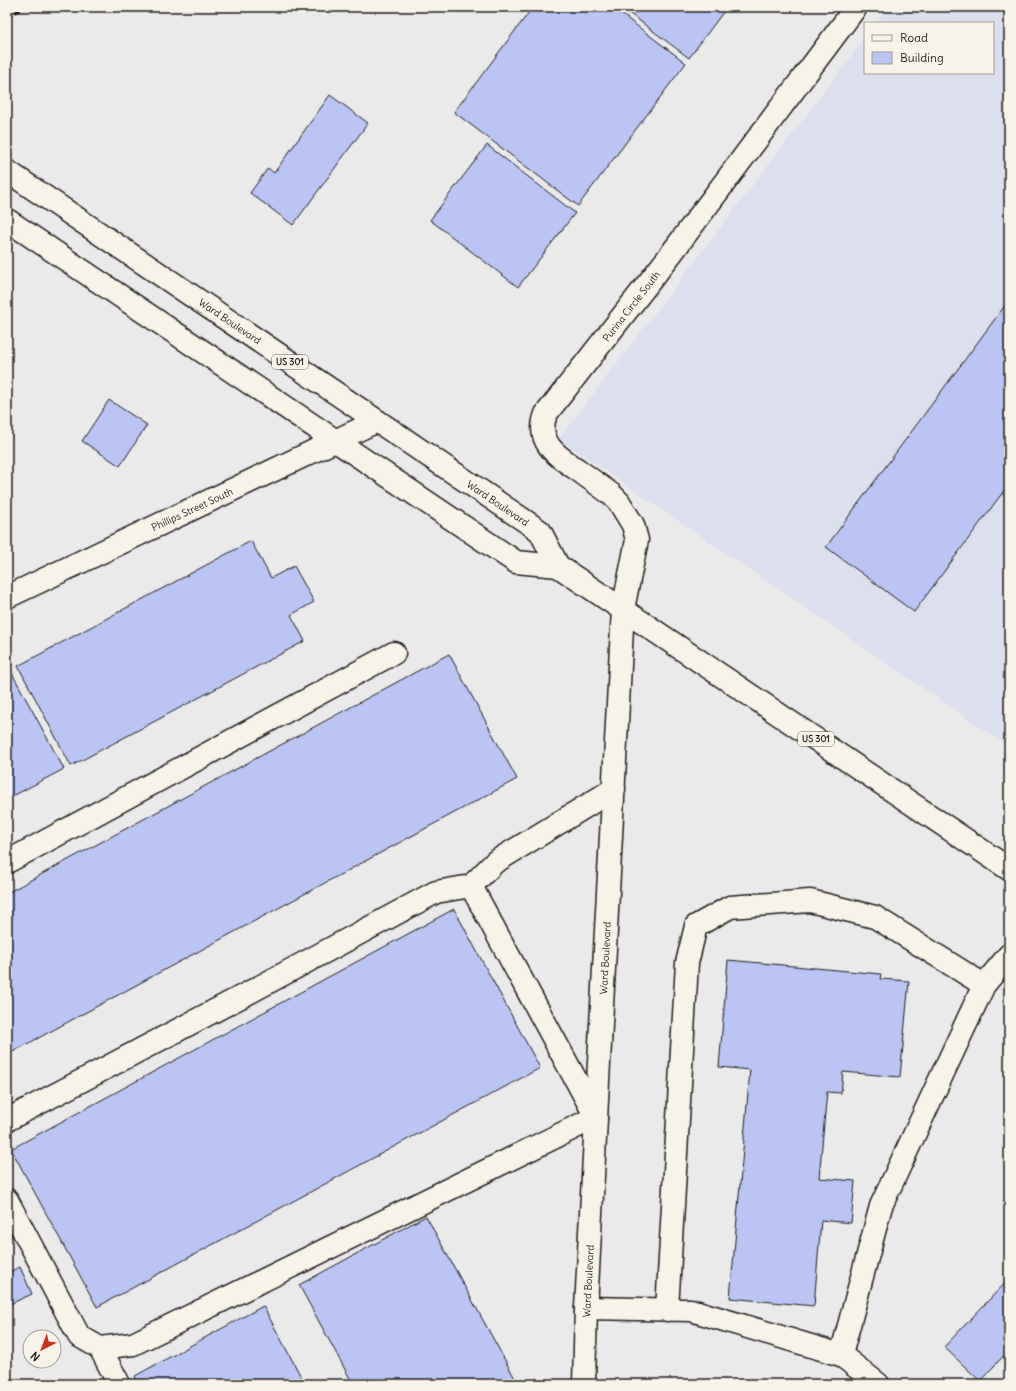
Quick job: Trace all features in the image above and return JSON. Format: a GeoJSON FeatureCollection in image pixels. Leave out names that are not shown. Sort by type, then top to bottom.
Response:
{"type":"FeatureCollection","features":[{"type":"Feature","properties":{"kind":"main road","name":"Purina Circle South"},"geometry":{"type":"LineString","coordinates":[[623,609],[637,540],[633,525],[619,502],[611,494],[557,456],[543,434],[542,424],[546,414],[671,254],[856,7]]}},
{"type":"Feature","properties":{"kind":"main road","name":"Ward Boulevard"},"geometry":{"type":"LineString","coordinates":[[7,171],[540,531],[558,566]]}},
{"type":"Feature","properties":{"kind":"main road","name":"Ward Boulevard"},"geometry":{"type":"LineString","coordinates":[[7,220],[516,562],[558,566],[623,609],[586,1308],[584,1384]]}},
{"type":"Feature","properties":{"kind":"main road","name":"Phillips Street South"},"geometry":{"type":"LineString","coordinates":[[7,597],[377,421]]}},
{"type":"Feature","properties":{"kind":"main road","name":"US 301"},"geometry":{"type":"LineString","coordinates":[[623,609],[1009,869]]}},
{"type":"Feature","properties":{"kind":"main road"},"geometry":{"type":"LineString","coordinates":[[7,862],[394,653]]}},
{"type":"Feature","properties":{"kind":"main road"},"geometry":{"type":"LineString","coordinates":[[7,1120],[436,892],[471,886],[495,862],[614,789]]}},
{"type":"Feature","properties":{"kind":"main road"},"geometry":{"type":"LineString","coordinates":[[100,1348],[133,1344],[596,1117],[471,886]]}},
{"type":"Feature","properties":{"kind":"main road"},"geometry":{"type":"LineString","coordinates":[[667,1310],[687,963],[696,926],[730,907],[810,902],[875,917],[984,985]]}},
{"type":"Feature","properties":{"kind":"main road"},"geometry":{"type":"LineString","coordinates":[[842,1355],[880,1206],[984,985],[1009,956]]}},
{"type":"Feature","properties":{"kind":"main road"},"geometry":{"type":"LineString","coordinates":[[7,1200],[79,1336],[100,1348],[119,1384]]}},
{"type":"Feature","properties":{"kind":"main road"},"geometry":{"type":"LineString","coordinates":[[586,1308],[691,1310],[842,1355],[878,1384]]}},
{"type":"Feature","properties":{"kind":"shaded area"},"geometry":{"type":"Polygon","coordinates":[[[888,7],[1009,7],[1009,747],[559,439],[864,39],[864,74],[994,74],[994,22],[877,22],[888,7]]]}},
{"type":"Feature","properties":{"kind":"building"},"geometry":{"type":"Polygon","coordinates":[[[533,7],[612,7],[686,63],[578,206],[454,112],[533,7]]]}},
{"type":"Feature","properties":{"kind":"building"},"geometry":{"type":"Polygon","coordinates":[[[621,7],[727,7],[689,58],[621,7]]]}},
{"type":"Feature","properties":{"kind":"building"},"geometry":{"type":"Polygon","coordinates":[[[330,95],[368,123],[293,225],[250,193],[268,168],[274,173],[330,95]]]}},
{"type":"Feature","properties":{"kind":"building"},"geometry":{"type":"Polygon","coordinates":[[[487,145],[575,213],[518,287],[430,220],[487,145]]]}},
{"type":"Feature","properties":{"kind":"building"},"geometry":{"type":"Polygon","coordinates":[[[1009,300],[1009,484],[914,612],[826,547],[1009,300]]]}},
{"type":"Feature","properties":{"kind":"building"},"geometry":{"type":"Polygon","coordinates":[[[109,400],[147,425],[120,466],[82,441],[109,400]]]}},
{"type":"Feature","properties":{"kind":"building"},"geometry":{"type":"Polygon","coordinates":[[[251,541],[271,578],[294,566],[314,602],[291,615],[305,641],[71,766],[18,666],[251,541]]]}},
{"type":"Feature","properties":{"kind":"building"},"geometry":{"type":"Polygon","coordinates":[[[449,654],[517,779],[7,1055],[7,893],[449,654]]]}},
{"type":"Feature","properties":{"kind":"building"},"geometry":{"type":"Polygon","coordinates":[[[7,664],[64,769],[7,799],[7,664]]]}},
{"type":"Feature","properties":{"kind":"building"},"geometry":{"type":"Polygon","coordinates":[[[454,909],[540,1068],[97,1307],[11,1149],[454,909]]]}},
{"type":"Feature","properties":{"kind":"building"},"geometry":{"type":"Polygon","coordinates":[[[728,960],[881,974],[880,979],[909,981],[900,1077],[843,1072],[841,1093],[827,1092],[819,1178],[855,1181],[851,1223],[821,1220],[814,1306],[730,1298],[750,1070],[719,1067],[728,960]]]}},
{"type":"Feature","properties":{"kind":"building"},"geometry":{"type":"Polygon","coordinates":[[[426,1216],[518,1384],[353,1384],[299,1285],[426,1216]]]}},
{"type":"Feature","properties":{"kind":"building"},"geometry":{"type":"Polygon","coordinates":[[[20,1267],[32,1294],[10,1304],[7,1298],[7,1273],[20,1267]]]}},
{"type":"Feature","properties":{"kind":"building"},"geometry":{"type":"Polygon","coordinates":[[[1009,1279],[1009,1350],[980,1381],[944,1347],[1009,1279]]]}},
{"type":"Feature","properties":{"kind":"building"},"geometry":{"type":"Polygon","coordinates":[[[263,1306],[305,1384],[139,1384],[135,1376],[263,1306]]]}},
{"type":"Feature","properties":{"kind":"railway"},"geometry":{"type":"LineString","coordinates":[[7,16],[26,7]]}}]}
